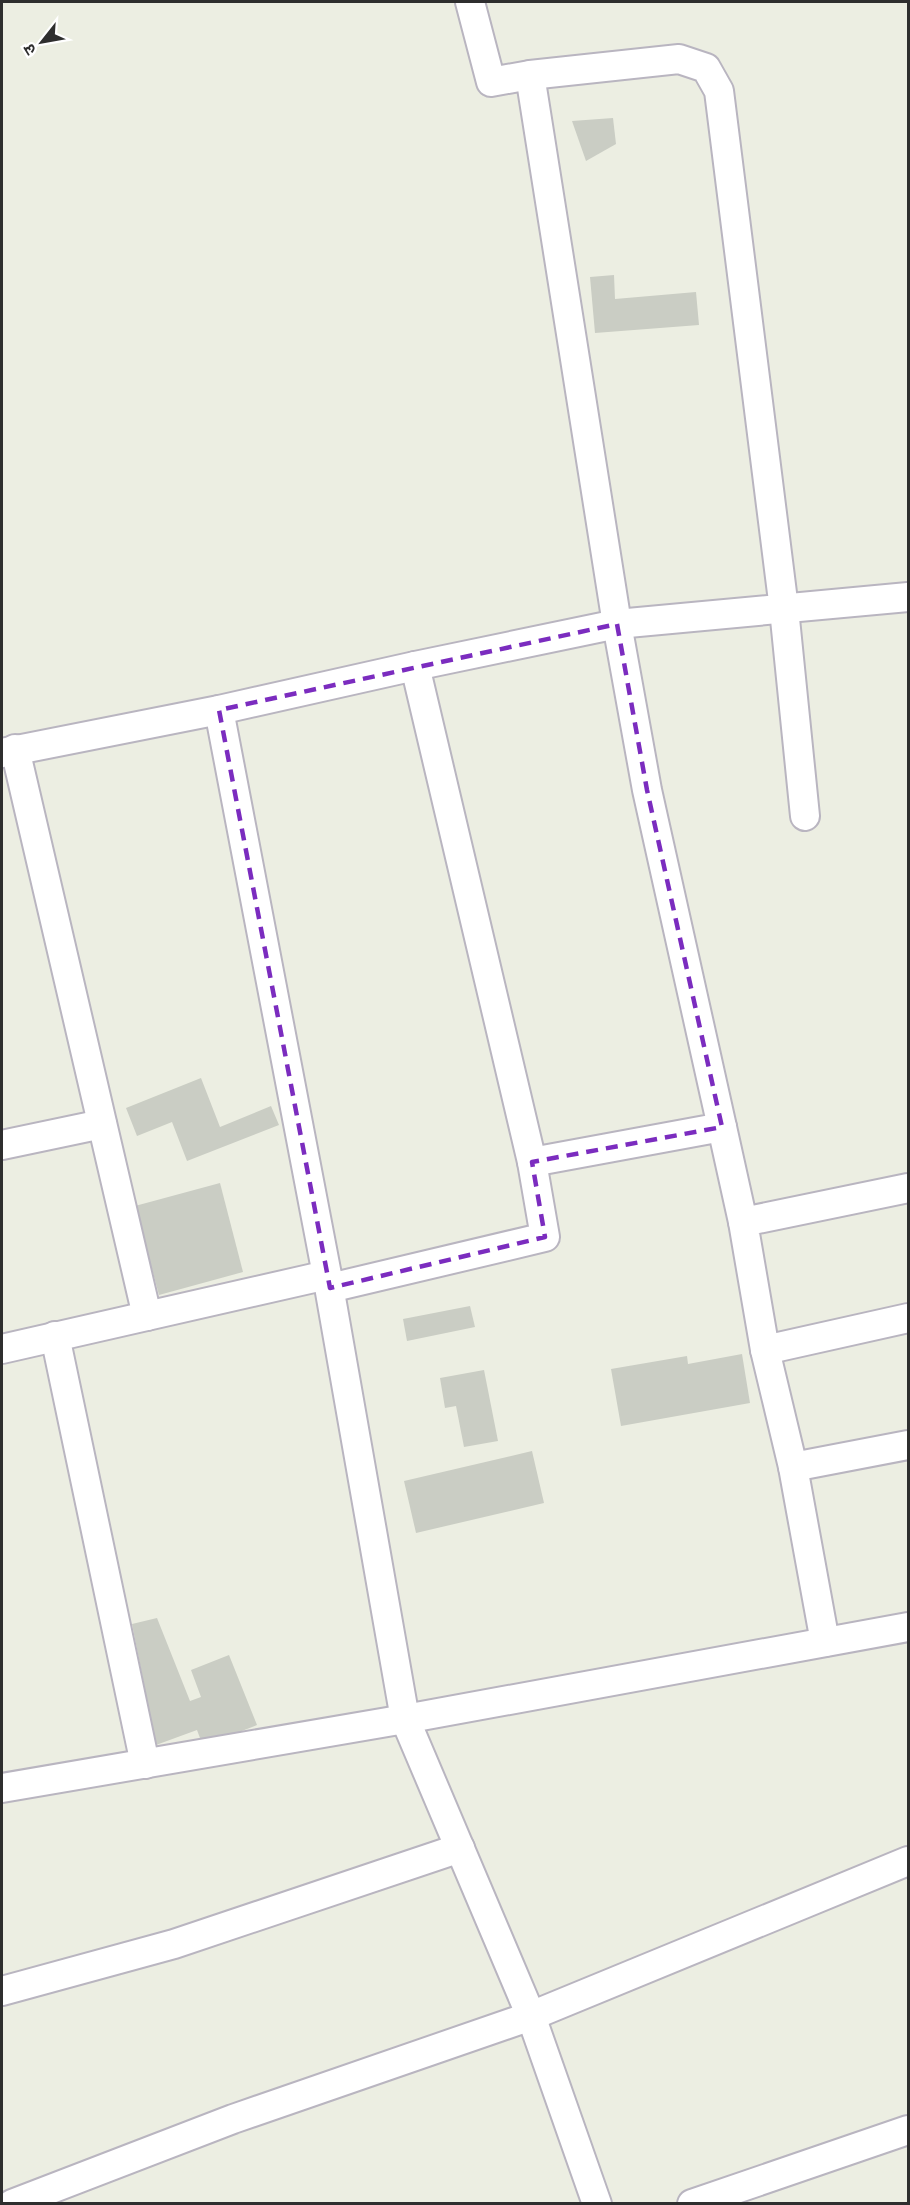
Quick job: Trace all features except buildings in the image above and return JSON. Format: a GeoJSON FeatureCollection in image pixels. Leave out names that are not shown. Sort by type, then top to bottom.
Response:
{"type":"FeatureCollection","features":[{"type":"Feature","properties":{"kind":"street"},"geometry":{"type":"LineString","coordinates":[[470,2],[491,82],[530,75],[679,59],[706,68],[719,91],[784,609],[805,816]]}},
{"type":"Feature","properties":{"kind":"street"},"geometry":{"type":"LineString","coordinates":[[530,75],[617,624],[647,790],[743,1222],[765,1350],[794,1467],[825,1642]]}},
{"type":"Feature","properties":{"kind":"street"},"geometry":{"type":"LineString","coordinates":[[147,1316],[102,1124],[8,751],[219,710],[617,624],[909,597]]}},
{"type":"Feature","properties":{"kind":"street"},"geometry":{"type":"LineString","coordinates":[[2,1349],[147,1316],[328,1282],[544,1237],[532,1162],[415,666]]}},
{"type":"Feature","properties":{"kind":"street"},"geometry":{"type":"LineString","coordinates":[[219,710],[328,1282],[405,1719],[531,2016],[597,2204]]}},
{"type":"Feature","properties":{"kind":"street"},"geometry":{"type":"LineString","coordinates":[[2,1145],[102,1124]]}},
{"type":"Feature","properties":{"kind":"street"},"geometry":{"type":"LineString","coordinates":[[532,1162],[722,1127]]}},
{"type":"Feature","properties":{"kind":"street"},"geometry":{"type":"LineString","coordinates":[[743,1222],[909,1188]]}},
{"type":"Feature","properties":{"kind":"street"},"geometry":{"type":"LineString","coordinates":[[765,1350],[909,1318]]}},
{"type":"Feature","properties":{"kind":"street"},"geometry":{"type":"LineString","coordinates":[[55,1336],[145,1764]]}},
{"type":"Feature","properties":{"kind":"street"},"geometry":{"type":"LineString","coordinates":[[794,1467],[909,1445]]}},
{"type":"Feature","properties":{"kind":"street"},"geometry":{"type":"LineString","coordinates":[[2,1788],[405,1719],[909,1627]]}},
{"type":"Feature","properties":{"kind":"street"},"geometry":{"type":"LineString","coordinates":[[2,1990],[174,1944],[460,1848]]}},
{"type":"Feature","properties":{"kind":"street"},"geometry":{"type":"LineString","coordinates":[[12,2204],[233,2119],[531,2016],[909,1861]]}},
{"type":"Feature","properties":{"kind":"street"},"geometry":{"type":"LineString","coordinates":[[692,2204],[909,2130]]}},
{"type":"Feature","properties":{"kind":"highlighted area"},"geometry":{"type":"Polygon","coordinates":[[[617,624],[647,790],[722,1127],[532,1162],[545,1237],[330,1288],[219,710],[617,624]]]}}]}
